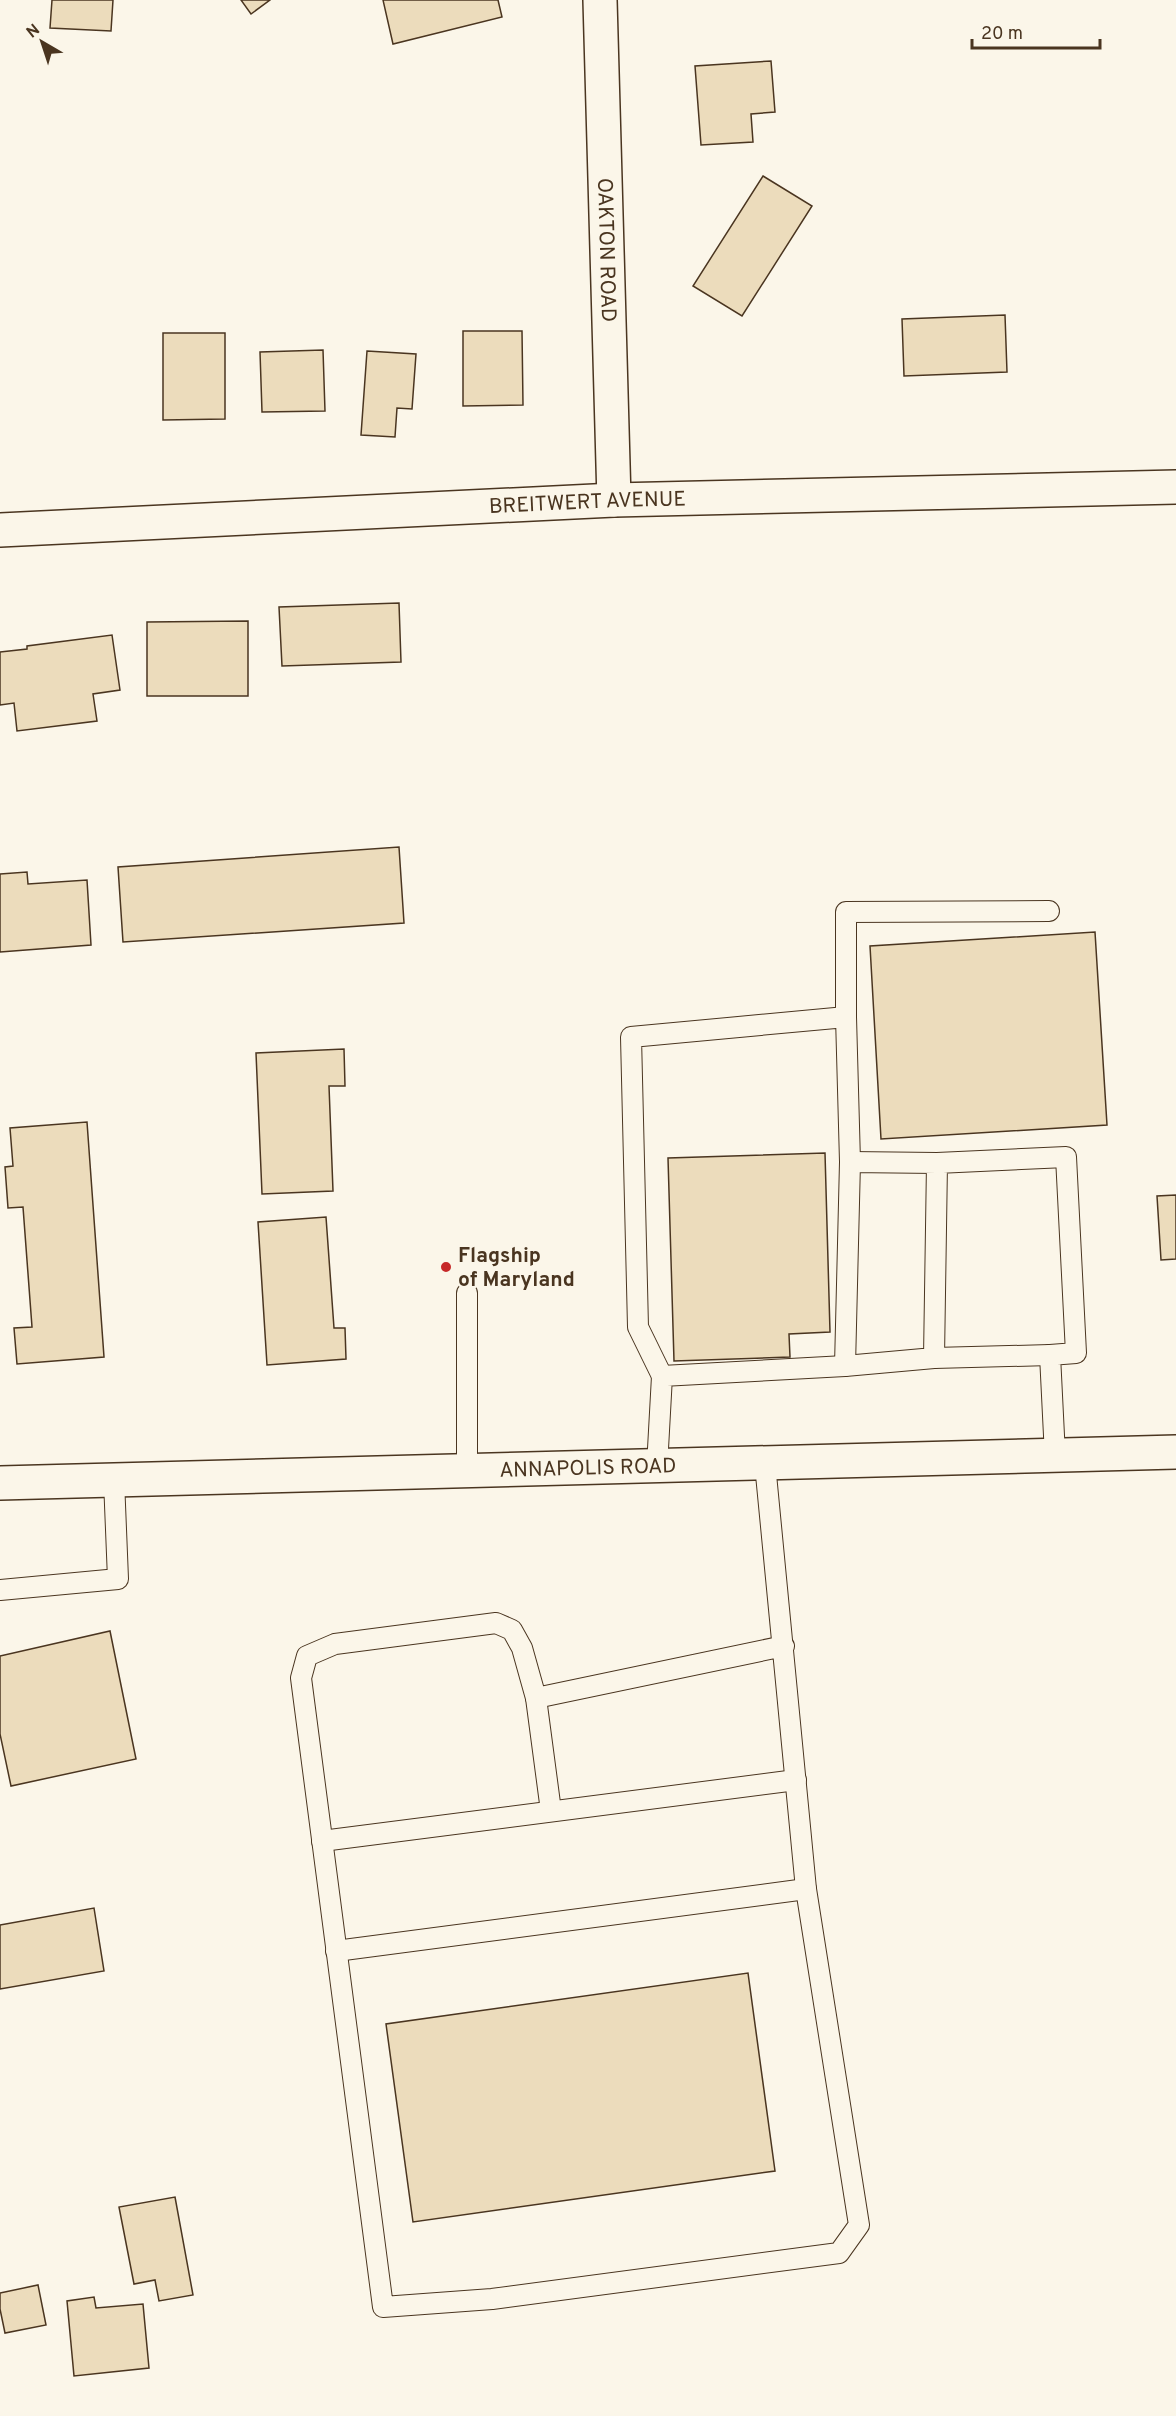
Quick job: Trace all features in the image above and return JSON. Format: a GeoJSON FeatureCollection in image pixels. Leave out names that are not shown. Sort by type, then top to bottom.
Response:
{"type":"FeatureCollection","features":[{"type":"Feature","properties":{"kind":"street","name":"OAKTON ROAD"},"geometry":{"type":"LineString","coordinates":[[600,0],[614,500]]}},
{"type":"Feature","properties":{"kind":"street","name":"BREITWERT AVENUE"},"geometry":{"type":"LineString","coordinates":[[0,530],[614,500],[1176,487]]}},
{"type":"Feature","properties":{"kind":"street","name":"ANNAPOLIS ROAD"},"geometry":{"type":"LineString","coordinates":[[0,1484],[1176,1452]]}},
{"type":"Feature","properties":{"kind":"lane"},"geometry":{"type":"LineString","coordinates":[[845,1366],[850,1162],[846,912],[1049,912]]}},
{"type":"Feature","properties":{"kind":"lane"},"geometry":{"type":"LineString","coordinates":[[657,1467],[662,1376],[638,1327],[631,1037],[846,1017]]}},
{"type":"Feature","properties":{"kind":"lane"},"geometry":{"type":"LineString","coordinates":[[662,1376],[845,1366],[934,1358],[1077,1353],[1066,1157],[937,1163],[850,1162]]}},
{"type":"Feature","properties":{"kind":"lane"},"geometry":{"type":"LineString","coordinates":[[934,1358],[937,1163]]}},
{"type":"Feature","properties":{"kind":"lane"},"geometry":{"type":"LineString","coordinates":[[467,1293],[467,1472]]}},
{"type":"Feature","properties":{"kind":"lane"},"geometry":{"type":"LineString","coordinates":[[1050,1355],[1055,1456]]}},
{"type":"Feature","properties":{"kind":"lane"},"geometry":{"type":"LineString","coordinates":[[551,1811],[536,1698],[522,1648],[512,1630],[496,1623],[335,1644],[307,1656],[301,1678],[383,2307],[527,2294],[839,2253],[859,2225],[806,1889],[765,1464]]}},
{"type":"Feature","properties":{"kind":"lane"},"geometry":{"type":"LineString","coordinates":[[0,1590],[118,1579],[114,1480]]}},
{"type":"Feature","properties":{"kind":"lane"},"geometry":{"type":"LineString","coordinates":[[536,1698],[784,1646]]}},
{"type":"Feature","properties":{"kind":"lane"},"geometry":{"type":"LineString","coordinates":[[322,1841],[796,1780]]}},
{"type":"Feature","properties":{"kind":"lane"},"geometry":{"type":"LineString","coordinates":[[336,1951],[806,1889]]}},
{"type":"Feature","properties":{"kind":"building"},"geometry":{"type":"Polygon","coordinates":[[[52,0],[113,0],[111,31],[50,28],[52,0]]]}},
{"type":"Feature","properties":{"kind":"building"},"geometry":{"type":"Polygon","coordinates":[[[241,0],[270,0],[251,14],[241,0]]]}},
{"type":"Feature","properties":{"kind":"building"},"geometry":{"type":"Polygon","coordinates":[[[383,0],[498,0],[502,17],[393,44],[383,0]]]}},
{"type":"Feature","properties":{"kind":"building"},"geometry":{"type":"Polygon","coordinates":[[[771,61],[775,112],[751,114],[753,142],[701,145],[695,66],[771,61]]]}},
{"type":"Feature","properties":{"kind":"building"},"geometry":{"type":"Polygon","coordinates":[[[763,176],[812,206],[742,316],[693,286],[763,176]]]}},
{"type":"Feature","properties":{"kind":"building"},"geometry":{"type":"Polygon","coordinates":[[[1005,315],[1007,372],[904,376],[902,319],[1005,315]]]}},
{"type":"Feature","properties":{"kind":"building"},"geometry":{"type":"Polygon","coordinates":[[[463,331],[522,331],[523,405],[463,406],[463,331]]]}},
{"type":"Feature","properties":{"kind":"building"},"geometry":{"type":"Polygon","coordinates":[[[163,333],[225,333],[225,419],[163,420],[163,333]]]}},
{"type":"Feature","properties":{"kind":"building"},"geometry":{"type":"Polygon","coordinates":[[[323,350],[325,411],[262,412],[260,352],[323,350]]]}},
{"type":"Feature","properties":{"kind":"building"},"geometry":{"type":"Polygon","coordinates":[[[367,351],[416,354],[412,409],[397,408],[395,437],[361,435],[367,351]]]}},
{"type":"Feature","properties":{"kind":"building"},"geometry":{"type":"Polygon","coordinates":[[[399,603],[401,662],[282,666],[279,607],[399,603]]]}},
{"type":"Feature","properties":{"kind":"building"},"geometry":{"type":"Polygon","coordinates":[[[248,621],[248,696],[147,696],[147,622],[248,621]]]}},
{"type":"Feature","properties":{"kind":"building"},"geometry":{"type":"Polygon","coordinates":[[[112,635],[120,690],[93,694],[97,721],[17,731],[14,703],[0,705],[0,652],[27,649],[27,646],[112,635]]]}},
{"type":"Feature","properties":{"kind":"building"},"geometry":{"type":"Polygon","coordinates":[[[399,847],[404,923],[123,942],[118,867],[399,847]]]}},
{"type":"Feature","properties":{"kind":"building"},"geometry":{"type":"Polygon","coordinates":[[[27,872],[28,884],[87,880],[91,945],[0,952],[0,874],[27,872]]]}},
{"type":"Feature","properties":{"kind":"building"},"geometry":{"type":"Polygon","coordinates":[[[1095,932],[1107,1125],[881,1139],[870,946],[1095,932]]]}},
{"type":"Feature","properties":{"kind":"building"},"geometry":{"type":"Polygon","coordinates":[[[344,1049],[345,1086],[329,1086],[333,1191],[262,1194],[256,1053],[344,1049]]]}},
{"type":"Feature","properties":{"kind":"building"},"geometry":{"type":"Polygon","coordinates":[[[87,1122],[104,1357],[17,1364],[14,1328],[32,1327],[23,1207],[8,1208],[5,1167],[13,1166],[10,1128],[87,1122]]]}},
{"type":"Feature","properties":{"kind":"building"},"geometry":{"type":"Polygon","coordinates":[[[825,1153],[830,1332],[789,1334],[790,1357],[674,1361],[668,1158],[825,1153]]]}},
{"type":"Feature","properties":{"kind":"building"},"geometry":{"type":"Polygon","coordinates":[[[1176,1195],[1176,1259],[1161,1260],[1157,1196],[1176,1195]]]}},
{"type":"Feature","properties":{"kind":"building"},"geometry":{"type":"Polygon","coordinates":[[[326,1217],[334,1328],[345,1328],[346,1359],[267,1365],[258,1222],[326,1217]]]}},
{"type":"Feature","properties":{"kind":"building"},"geometry":{"type":"Polygon","coordinates":[[[110,1631],[136,1759],[11,1786],[0,1734],[0,1656],[110,1631]]]}},
{"type":"Feature","properties":{"kind":"building"},"geometry":{"type":"Polygon","coordinates":[[[94,1908],[104,1971],[0,1989],[0,1925],[94,1908]]]}},
{"type":"Feature","properties":{"kind":"building"},"geometry":{"type":"Polygon","coordinates":[[[748,1973],[775,2171],[413,2222],[386,2024],[748,1973]]]}},
{"type":"Feature","properties":{"kind":"building"},"geometry":{"type":"Polygon","coordinates":[[[175,2197],[193,2295],[159,2301],[155,2280],[134,2284],[119,2207],[175,2197]]]}},
{"type":"Feature","properties":{"kind":"building"},"geometry":{"type":"Polygon","coordinates":[[[38,2285],[46,2325],[5,2333],[0,2309],[0,2293],[38,2285]]]}},
{"type":"Feature","properties":{"kind":"building"},"geometry":{"type":"Polygon","coordinates":[[[94,2297],[96,2308],[143,2304],[149,2368],[74,2376],[67,2301],[94,2297]]]}},
{"type":"Feature","properties":{"kind":"place","name":"Flagship of Maryland"},"geometry":{"type":"Point","coordinates":[446,1267]}}]}
